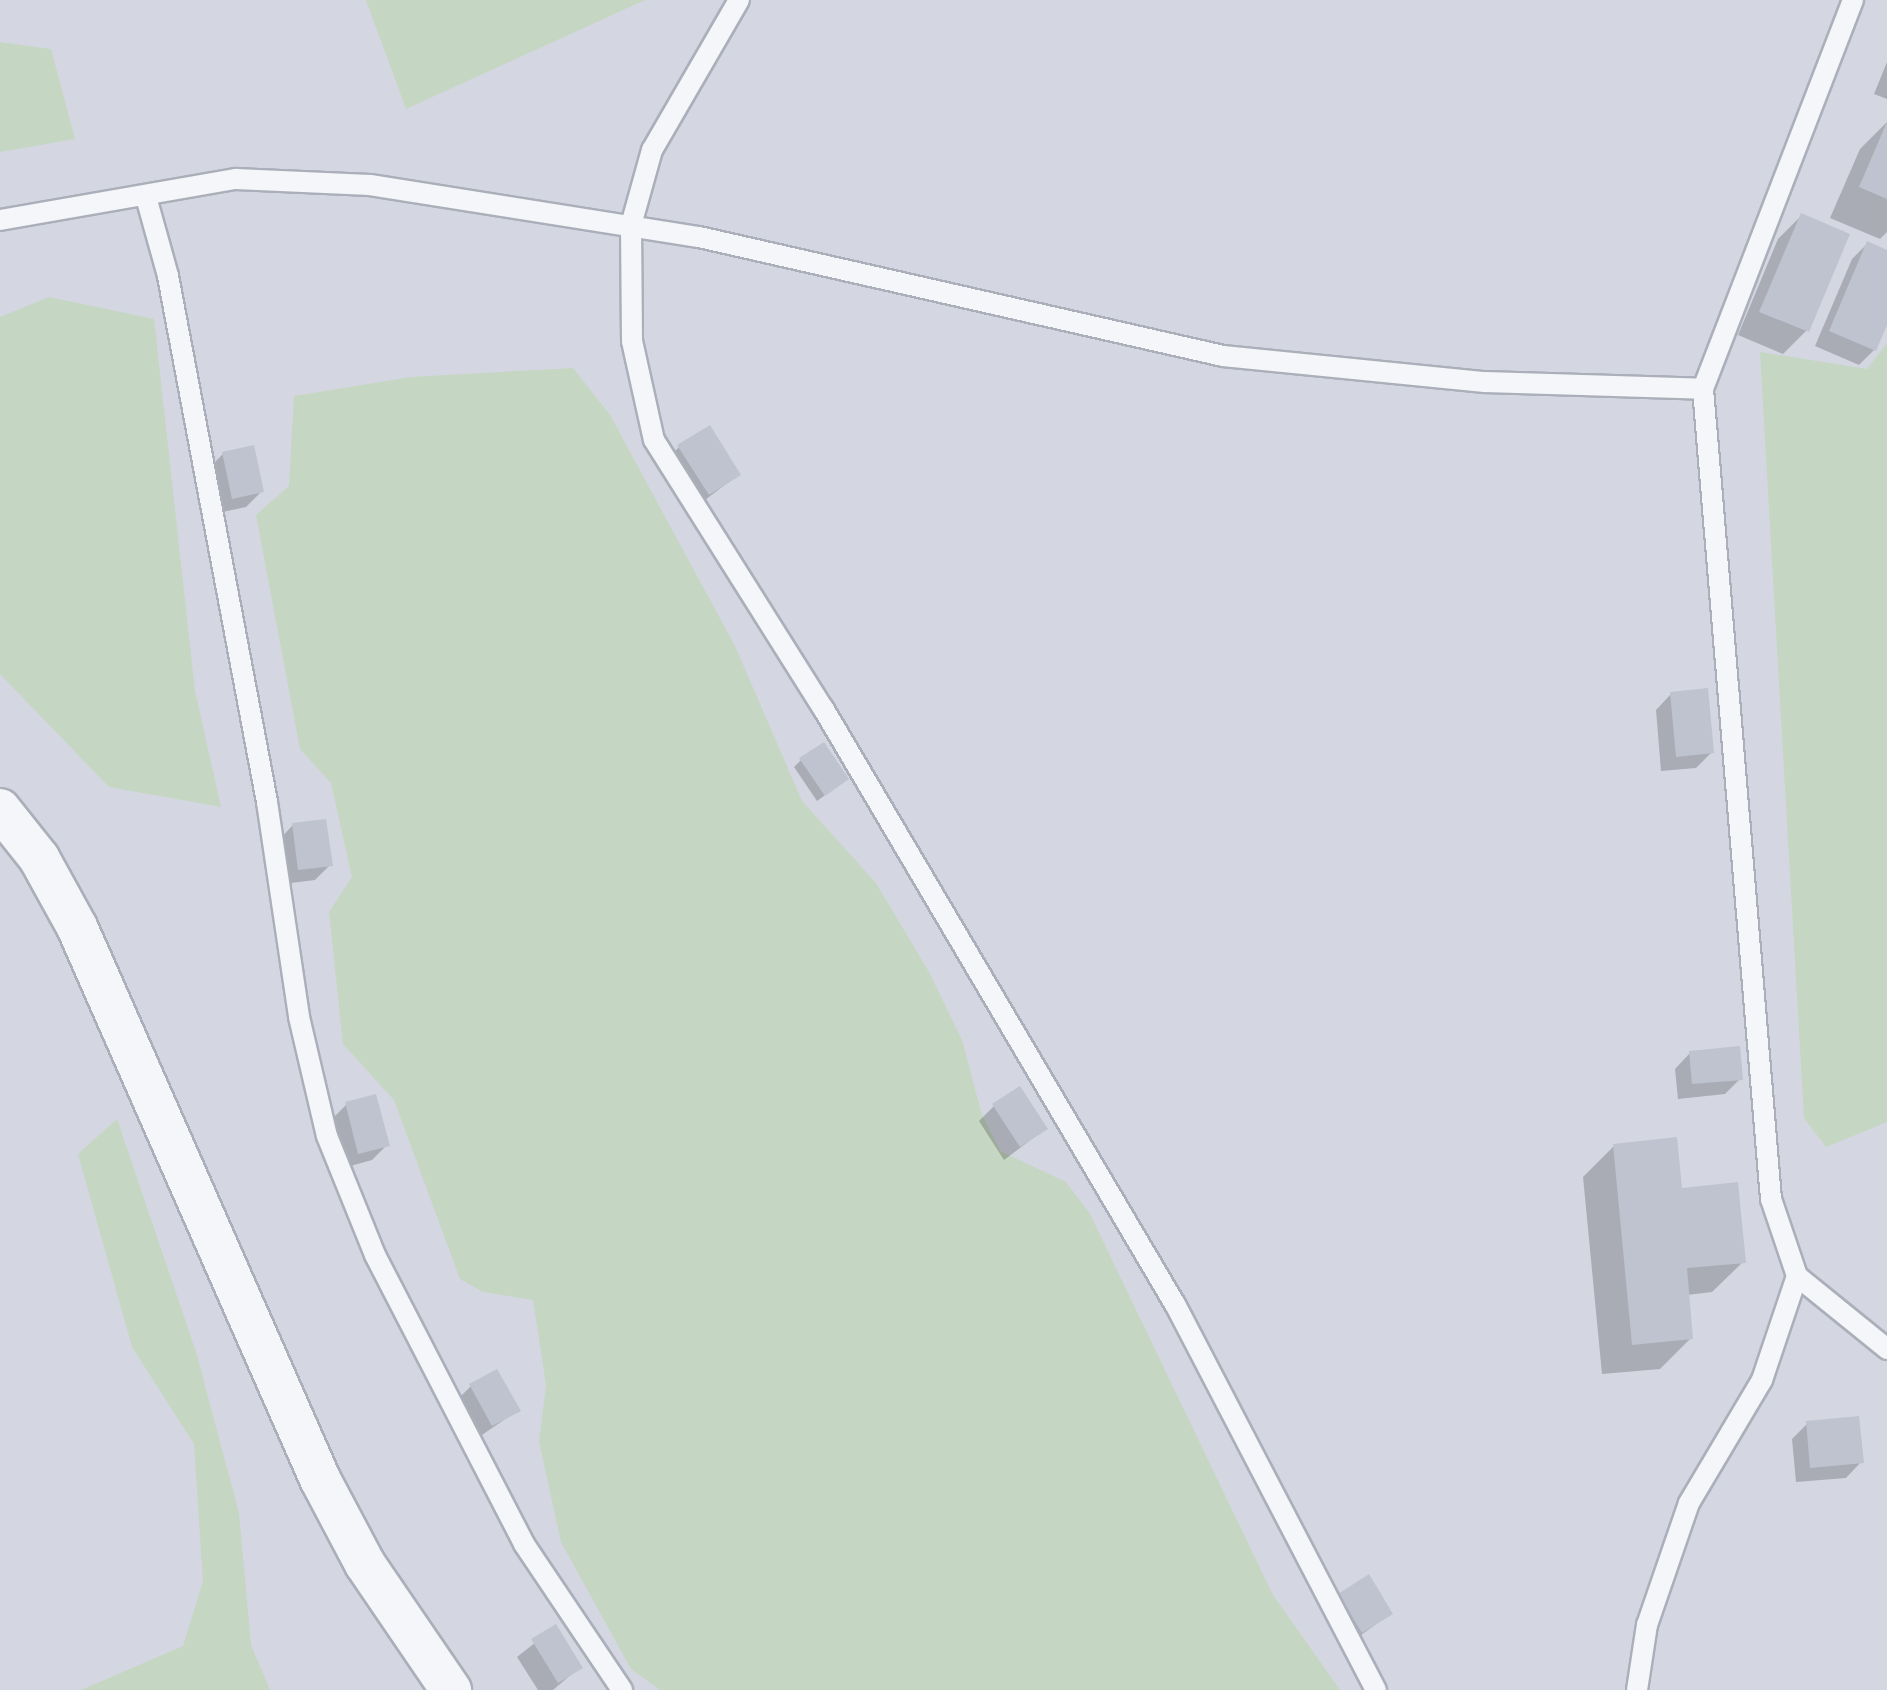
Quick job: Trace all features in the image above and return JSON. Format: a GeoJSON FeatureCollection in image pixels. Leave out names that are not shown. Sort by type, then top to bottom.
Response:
{"type":"FeatureCollection","features":[{"type":"Feature","properties":{"kind":"street"},"geometry":{"type":"LineString","coordinates":[[0,808],[38,858],[77,927],[320,1479],[366,1564],[450,1690]]}},
{"type":"Feature","properties":{"kind":"lane"},"geometry":{"type":"LineString","coordinates":[[739,0],[652,150],[631,224],[632,340],[654,440],[824,708],[1176,1306],[1376,1690]]}},
{"type":"Feature","properties":{"kind":"lane"},"geometry":{"type":"LineString","coordinates":[[1853,0],[1703,389],[1771,1199],[1797,1276],[1887,1350]]}},
{"type":"Feature","properties":{"kind":"lane"},"geometry":{"type":"LineString","coordinates":[[0,220],[236,179],[296,178],[631,224],[1224,356],[1485,382],[1703,389]]}},
{"type":"Feature","properties":{"kind":"lane"},"geometry":{"type":"LineString","coordinates":[[146,197],[168,276],[267,802],[299,1017],[327,1136],[376,1255],[516,1528],[622,1690]]}},
{"type":"Feature","properties":{"kind":"lane"},"geometry":{"type":"LineString","coordinates":[[1637,1690],[1648,1626],[1689,1502],[1762,1380],[1797,1276]]}},
{"type":"Feature","properties":{"kind":"shaded area"},"geometry":{"type":"Polygon","coordinates":[[[0,0],[1887,0],[1887,1690],[0,1690],[0,0]]]}},
{"type":"Feature","properties":{"kind":"green space"},"geometry":{"type":"Polygon","coordinates":[[[366,0],[645,0],[406,109],[366,0]]]}},
{"type":"Feature","properties":{"kind":"green space"},"geometry":{"type":"Polygon","coordinates":[[[0,42],[51,49],[75,139],[0,152],[0,42]]]}},
{"type":"Feature","properties":{"kind":"green space"},"geometry":{"type":"Polygon","coordinates":[[[49,297],[154,319],[195,691],[221,807],[109,787],[0,674],[0,317],[49,297]]]}},
{"type":"Feature","properties":{"kind":"green space"},"geometry":{"type":"Polygon","coordinates":[[[1887,343],[1887,1122],[1826,1147],[1804,1118],[1760,352],[1867,369],[1887,343]]]}},
{"type":"Feature","properties":{"kind":"green space"},"geometry":{"type":"Polygon","coordinates":[[[573,368],[610,415],[735,646],[802,801],[876,883],[929,972],[962,1040],[982,1115],[1000,1151],[1066,1182],[1090,1214],[1273,1595],[1340,1690],[660,1690],[631,1669],[561,1542],[539,1442],[546,1385],[533,1300],[483,1292],[460,1279],[394,1100],[343,1044],[329,912],[352,877],[331,783],[300,749],[256,515],[289,486],[294,396],[411,377],[573,368]]]}},
{"type":"Feature","properties":{"kind":"green space"},"geometry":{"type":"Polygon","coordinates":[[[117,1119],[196,1352],[239,1513],[251,1645],[270,1690],[81,1690],[183,1646],[203,1581],[194,1444],[132,1347],[78,1154],[117,1119]]]}},
{"type":"Feature","properties":{"kind":"building"},"geometry":{"type":"Polygon","coordinates":[[[1887,122],[1887,199],[1859,187],[1887,122]]]}},
{"type":"Feature","properties":{"kind":"building"},"geometry":{"type":"Polygon","coordinates":[[[1801,213],[1850,234],[1809,332],[1759,312],[1801,213]]]}},
{"type":"Feature","properties":{"kind":"building"},"geometry":{"type":"Polygon","coordinates":[[[1867,241],[1887,250],[1887,325],[1876,351],[1829,331],[1867,241]]]}},
{"type":"Feature","properties":{"kind":"building"},"geometry":{"type":"Polygon","coordinates":[[[710,425],[741,475],[709,495],[677,445],[710,425]]]}},
{"type":"Feature","properties":{"kind":"building"},"geometry":{"type":"Polygon","coordinates":[[[254,445],[264,492],[232,499],[222,452],[254,445]]]}},
{"type":"Feature","properties":{"kind":"building"},"geometry":{"type":"Polygon","coordinates":[[[1708,688],[1714,753],[1676,757],[1670,692],[1708,688]]]}},
{"type":"Feature","properties":{"kind":"building"},"geometry":{"type":"Polygon","coordinates":[[[824,742],[849,779],[825,796],[799,758],[824,742]]]}},
{"type":"Feature","properties":{"kind":"building"},"geometry":{"type":"Polygon","coordinates":[[[326,819],[333,866],[298,870],[292,823],[326,819]]]}},
{"type":"Feature","properties":{"kind":"building"},"geometry":{"type":"Polygon","coordinates":[[[1740,1046],[1743,1080],[1692,1084],[1689,1051],[1740,1046]]]}},
{"type":"Feature","properties":{"kind":"building"},"geometry":{"type":"Polygon","coordinates":[[[1020,1086],[1048,1129],[1020,1147],[992,1104],[1020,1086]]]}},
{"type":"Feature","properties":{"kind":"building"},"geometry":{"type":"Polygon","coordinates":[[[376,1094],[390,1146],[358,1154],[345,1102],[376,1094]]]}},
{"type":"Feature","properties":{"kind":"building"},"geometry":{"type":"Polygon","coordinates":[[[1677,1137],[1682,1188],[1738,1182],[1746,1263],[1687,1268],[1693,1339],[1632,1345],[1613,1144],[1677,1137]]]}},
{"type":"Feature","properties":{"kind":"building"},"geometry":{"type":"Polygon","coordinates":[[[497,1369],[521,1411],[492,1426],[469,1384],[497,1369]]]}},
{"type":"Feature","properties":{"kind":"building"},"geometry":{"type":"Polygon","coordinates":[[[1859,1416],[1864,1463],[1810,1468],[1806,1421],[1859,1416]]]}},
{"type":"Feature","properties":{"kind":"building"},"geometry":{"type":"Polygon","coordinates":[[[1369,1574],[1393,1614],[1362,1633],[1338,1594],[1369,1574]]]}},
{"type":"Feature","properties":{"kind":"building"},"geometry":{"type":"Polygon","coordinates":[[[556,1624],[583,1668],[558,1683],[531,1639],[556,1624]]]}}]}
